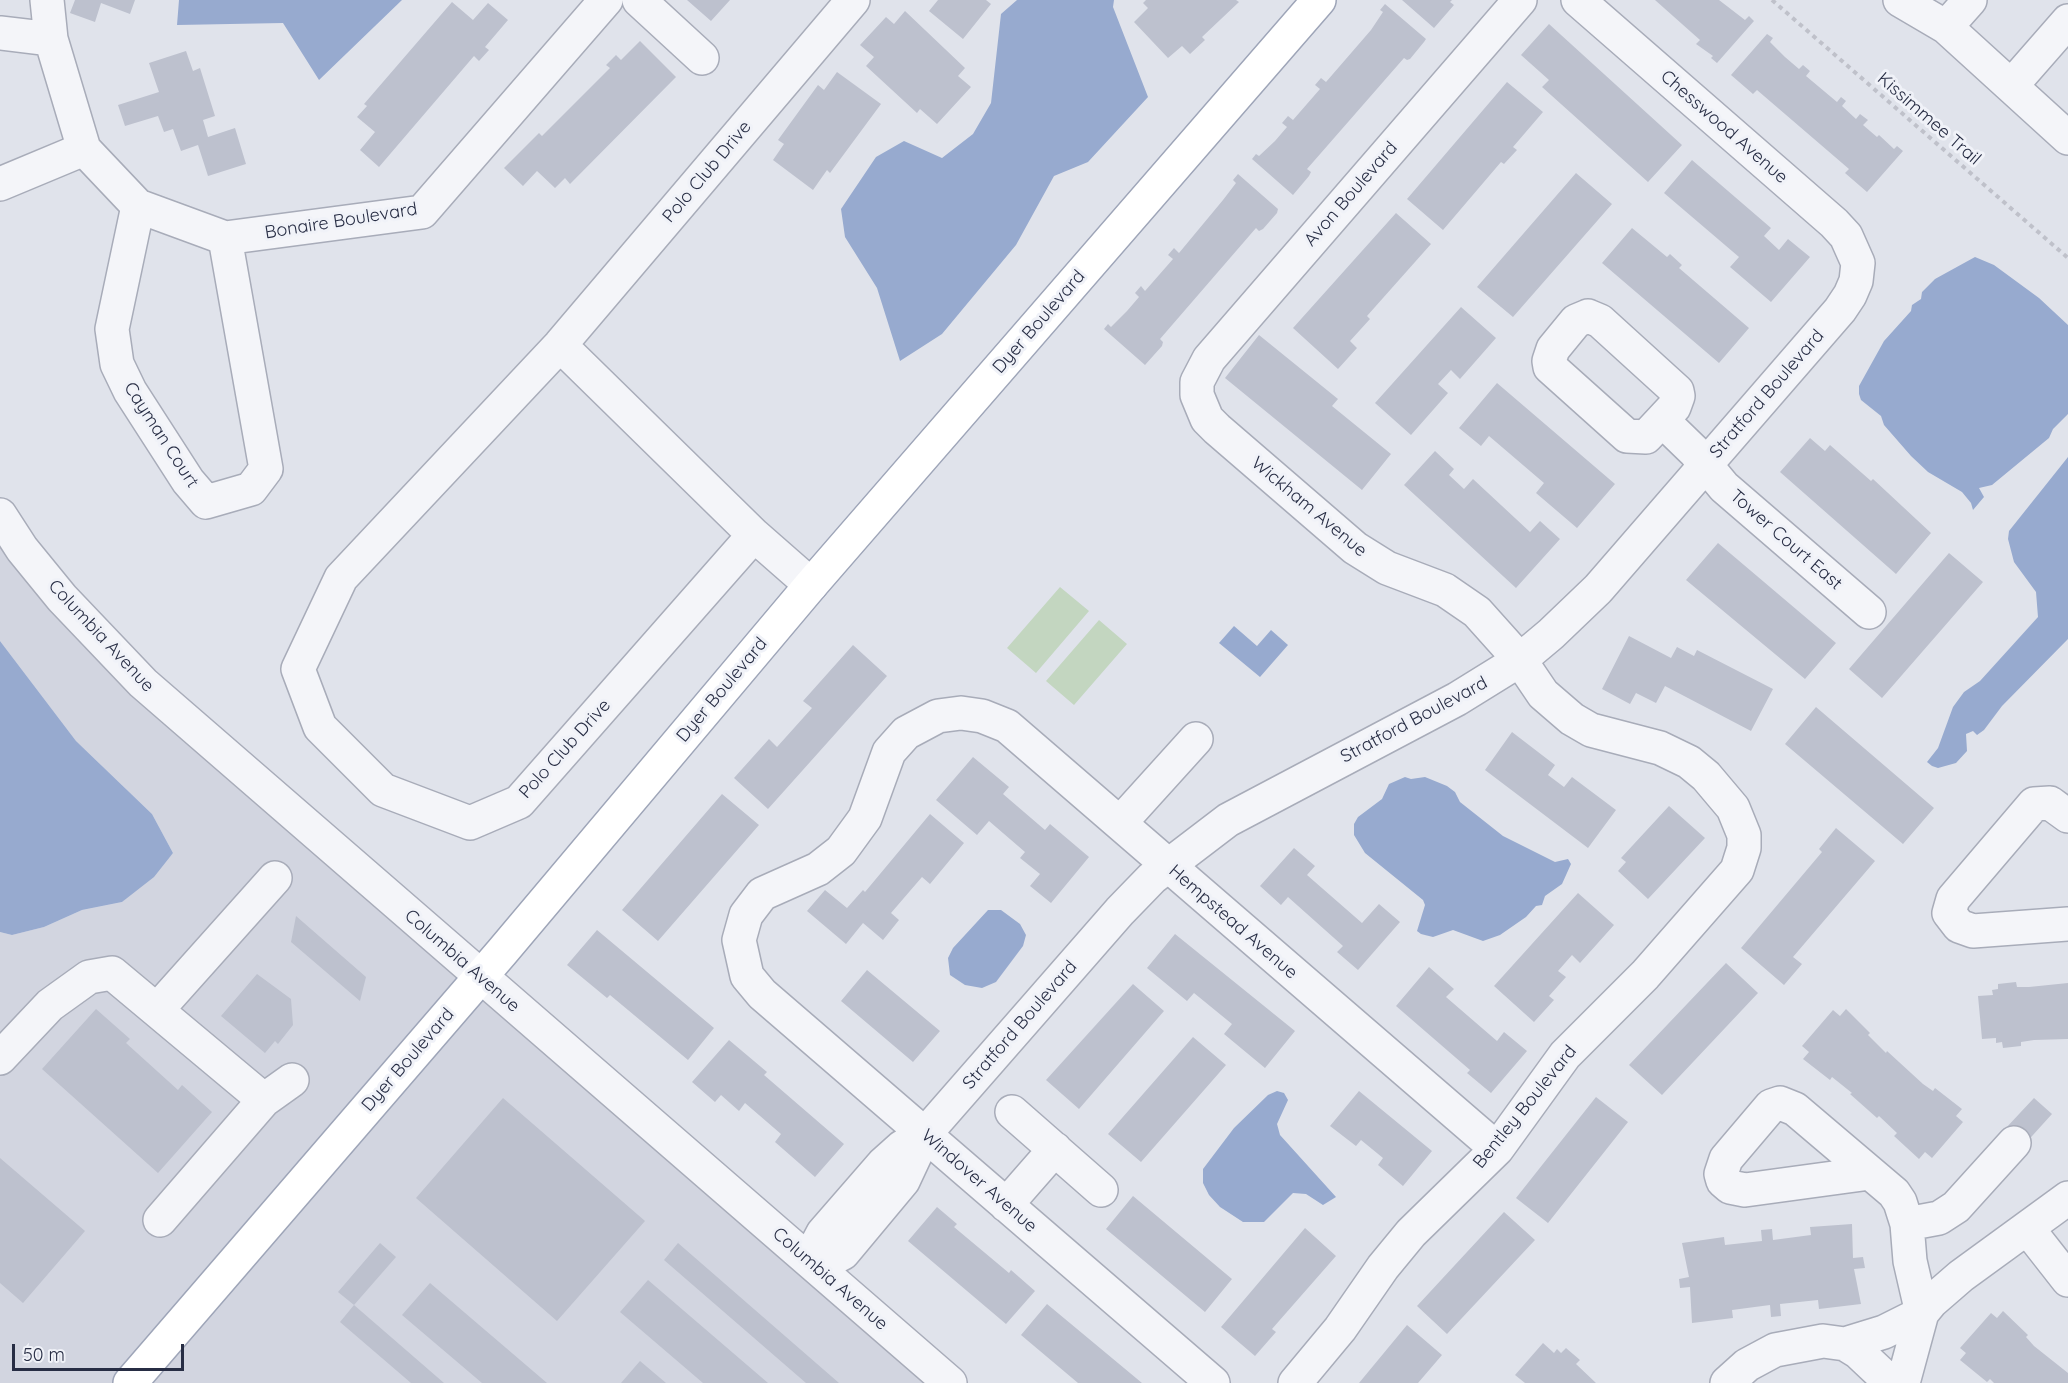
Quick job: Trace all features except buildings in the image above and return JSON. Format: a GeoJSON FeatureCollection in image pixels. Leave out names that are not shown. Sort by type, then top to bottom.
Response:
{"type":"FeatureCollection","features":[{"type":"Feature","properties":{"kind":"main road","name":"Dyer Boulevard"},"geometry":{"type":"LineString","coordinates":[[130,1383],[480,976],[811,585],[1317,1]]}},
{"type":"Feature","properties":{"kind":"street","name":"Bonaire Boulevard"},"geometry":{"type":"LineString","coordinates":[[47,0],[51,39],[84,149],[138,206],[225,238],[422,212],[606,0]]}},
{"type":"Feature","properties":{"kind":"street"},"geometry":{"type":"LineString","coordinates":[[639,0],[702,58]]}},
{"type":"Feature","properties":{"kind":"street","name":"Polo Club Drive"},"geometry":{"type":"LineString","coordinates":[[753,535],[519,802],[470,823],[384,791],[376,784],[320,727],[298,669],[341,578],[560,345],[853,0]]}},
{"type":"Feature","properties":{"kind":"street","name":"Avon Boulevard"},"geometry":{"type":"LineString","coordinates":[[1197,395],[1197,382],[1209,359],[1520,0]]}},
{"type":"Feature","properties":{"kind":"street","name":"Chesswood Avenue"},"geometry":{"type":"LineString","coordinates":[[1578,0],[1834,223],[1846,236],[1858,263]]}},
{"type":"Feature","properties":{"kind":"street"},"geometry":{"type":"LineString","coordinates":[[1900,0],[1946,27],[2068,138]]}},
{"type":"Feature","properties":{"kind":"street"},"geometry":{"type":"LineString","coordinates":[[1946,27],[1970,0]]}},
{"type":"Feature","properties":{"kind":"street"},"geometry":{"type":"LineString","coordinates":[[2012,85],[2068,21]]}},
{"type":"Feature","properties":{"kind":"street"},"geometry":{"type":"LineString","coordinates":[[0,33],[51,39]]}},
{"type":"Feature","properties":{"kind":"street"},"geometry":{"type":"LineString","coordinates":[[0,184],[84,149]]}},
{"type":"Feature","properties":{"kind":"street","name":"Cayman Court"},"geometry":{"type":"LineString","coordinates":[[138,206],[112,329],[117,364],[130,392],[188,481],[206,502],[251,489],[266,469],[225,238]]}},
{"type":"Feature","properties":{"kind":"street","name":"Stratford Boulevard"},"geometry":{"type":"LineString","coordinates":[[812,1263],[814,1248],[823,1233],[883,1164],[902,1147],[925,1134],[1120,911],[1167,865],[1203,837],[1254,805],[1457,699],[1520,660],[1590,597],[1840,310],[1856,281],[1858,263]]}},
{"type":"Feature","properties":{"kind":"street"},"geometry":{"type":"LineString","coordinates":[[560,345],[753,535],[811,585]]}},
{"type":"Feature","properties":{"kind":"street","name":"Wickham Avenue"},"geometry":{"type":"LineString","coordinates":[[1197,395],[1207,419],[1216,429],[1355,548],[1387,568],[1445,590],[1461,600],[1490,626],[1520,660],[1543,694],[1572,718],[1612,737],[1676,754],[1698,769],[1725,797]]}},
{"type":"Feature","properties":{"kind":"street","name":"Tower Court East"},"geometry":{"type":"LineString","coordinates":[[1663,421],[1724,487],[1869,612]]}},
{"type":"Feature","properties":{"kind":"street","name":"Columbia Avenue"},"geometry":{"type":"LineString","coordinates":[[0,515],[22,549],[62,598],[143,682],[950,1383]]}},
{"type":"Feature","properties":{"kind":"street","name":"Hempstead Avenue"},"geometry":{"type":"LineString","coordinates":[[747,976],[739,940],[746,915],[754,903],[773,887],[818,869],[841,851],[865,818],[882,764],[897,740],[927,720],[961,713],[982,716],[1007,726],[1497,1149]]}},
{"type":"Feature","properties":{"kind":"street"},"geometry":{"type":"LineString","coordinates":[[1120,823],[1196,739]]}},
{"type":"Feature","properties":{"kind":"street","name":"Bentley Boulevard"},"geometry":{"type":"LineString","coordinates":[[1296,1383],[1340,1329],[1383,1267],[1411,1233],[1497,1149],[1564,1055],[1645,975],[1737,870],[1744,848],[1744,835],[1740,821],[1725,797]]}},
{"type":"Feature","properties":{"kind":"street"},"geometry":{"type":"LineString","coordinates":[[2068,816],[2050,803],[2034,804],[1953,899],[1949,913],[1959,926],[1974,931],[2068,924]]}},
{"type":"Feature","properties":{"kind":"street"},"geometry":{"type":"LineString","coordinates":[[157,1010],[275,878]]}},
{"type":"Feature","properties":{"kind":"street"},"geometry":{"type":"LineString","coordinates":[[0,1058],[50,1005],[89,977],[112,973],[264,1100]]}},
{"type":"Feature","properties":{"kind":"street","name":"Windover Avenue"},"geometry":{"type":"LineString","coordinates":[[747,976],[767,998],[1213,1383]]}},
{"type":"Feature","properties":{"kind":"street"},"geometry":{"type":"LineString","coordinates":[[160,1220],[264,1100],[292,1080]]}},
{"type":"Feature","properties":{"kind":"street"},"geometry":{"type":"LineString","coordinates":[[1012,1112],[1101,1190]]}},
{"type":"Feature","properties":{"kind":"street"},"geometry":{"type":"LineString","coordinates":[[1907,1224],[1931,1220],[1948,1213],[2014,1143]]}},
{"type":"Feature","properties":{"kind":"street"},"geometry":{"type":"LineString","coordinates":[[1006,1205],[1055,1149]]}},
{"type":"Feature","properties":{"kind":"street"},"geometry":{"type":"LineString","coordinates":[[1870,1173],[1900,1202],[1907,1224],[1912,1270],[1922,1313],[1903,1383]]}},
{"type":"Feature","properties":{"kind":"street"},"geometry":{"type":"LineString","coordinates":[[1727,1383],[1747,1365],[1775,1350],[1814,1341],[1845,1344],[1884,1332],[1922,1313],[1943,1290],[2068,1198]]}},
{"type":"Feature","properties":{"kind":"street"},"geometry":{"type":"LineString","coordinates":[[2028,1229],[2068,1280]]}},
{"type":"Feature","properties":{"kind":"street"},"geometry":{"type":"LineString","coordinates":[[1845,1344],[1869,1361],[1891,1383]]}},
{"type":"Feature","properties":{"kind":"path","name":"Kissimmee Trail"},"geometry":{"type":"LineString","coordinates":[[1772,0],[2068,258]]}},
{"type":"Feature","properties":{"kind":"shaded area"},"geometry":{"type":"Polygon","coordinates":[[[0,538],[463,979],[114,1383],[0,1383],[0,932],[12,935],[44,927],[82,910],[122,902],[173,853],[152,814],[76,741],[0,641],[0,538]]]}},
{"type":"Feature","properties":{"kind":"shaded area"},"geometry":{"type":"Polygon","coordinates":[[[480,994],[928,1383],[145,1383],[480,994]]]}},
{"type":"Feature","properties":{"kind":"green space"},"geometry":{"type":"Polygon","coordinates":[[[1060,587],[1089,611],[1036,673],[1007,648],[1060,587]]]}},
{"type":"Feature","properties":{"kind":"green space"},"geometry":{"type":"Polygon","coordinates":[[[1099,620],[1127,644],[1074,705],[1046,681],[1099,620]]]}},
{"type":"Feature","properties":{"kind":"water"},"geometry":{"type":"Polygon","coordinates":[[[179,0],[402,0],[319,80],[283,23],[177,25],[179,0]]]}},
{"type":"Feature","properties":{"kind":"water"},"geometry":{"type":"Polygon","coordinates":[[[1017,0],[1114,0],[1113,7],[1148,97],[1088,162],[1054,176],[1016,245],[942,334],[900,361],[877,288],[845,237],[841,209],[876,157],[904,141],[942,158],[973,134],[991,103],[1001,14],[1017,0]]]}},
{"type":"Feature","properties":{"kind":"water"},"geometry":{"type":"Polygon","coordinates":[[[1975,257],[1994,265],[2039,298],[2068,325],[2068,414],[2053,429],[2049,438],[1992,485],[1979,488],[1984,497],[1973,510],[1971,503],[1962,492],[1928,472],[1911,456],[1884,425],[1881,416],[1861,400],[1859,386],[1884,341],[1911,311],[1912,305],[1921,299],[1922,292],[1935,279],[1975,257]]]}},
{"type":"Feature","properties":{"kind":"water"},"geometry":{"type":"Polygon","coordinates":[[[2068,457],[2068,639],[2002,706],[1984,730],[1977,735],[1973,731],[1966,734],[1967,751],[1956,763],[1938,768],[1932,766],[1927,762],[1938,748],[1953,707],[1964,692],[1980,681],[2038,617],[2036,592],[2014,562],[2008,539],[2009,531],[2068,457]]]}},
{"type":"Feature","properties":{"kind":"water"},"geometry":{"type":"Polygon","coordinates":[[[1234,626],[1257,646],[1271,630],[1288,645],[1260,677],[1219,643],[1234,626]]]}},
{"type":"Feature","properties":{"kind":"water"},"geometry":{"type":"Polygon","coordinates":[[[0,641],[76,741],[152,814],[173,853],[154,877],[122,902],[82,910],[44,927],[12,935],[0,932],[0,641]]]}},
{"type":"Feature","properties":{"kind":"water"},"geometry":{"type":"Polygon","coordinates":[[[1405,777],[1411,779],[1425,777],[1447,786],[1455,792],[1460,802],[1503,836],[1555,862],[1568,859],[1571,864],[1562,884],[1545,896],[1542,905],[1536,906],[1526,917],[1500,935],[1483,941],[1453,930],[1433,937],[1421,934],[1417,931],[1425,905],[1423,900],[1365,853],[1354,835],[1354,824],[1358,817],[1382,799],[1389,784],[1405,777]]]}},
{"type":"Feature","properties":{"kind":"water"},"geometry":{"type":"Polygon","coordinates":[[[988,910],[1001,910],[1020,924],[1026,935],[1023,946],[996,982],[982,988],[965,985],[950,975],[948,958],[953,948],[988,910]]]}},
{"type":"Feature","properties":{"kind":"water"},"geometry":{"type":"Polygon","coordinates":[[[1277,1091],[1284,1093],[1288,1100],[1277,1124],[1280,1135],[1336,1197],[1323,1205],[1306,1194],[1293,1193],[1264,1222],[1243,1222],[1220,1207],[1209,1195],[1203,1183],[1203,1169],[1234,1128],[1268,1095],[1277,1091]]]}}]}
